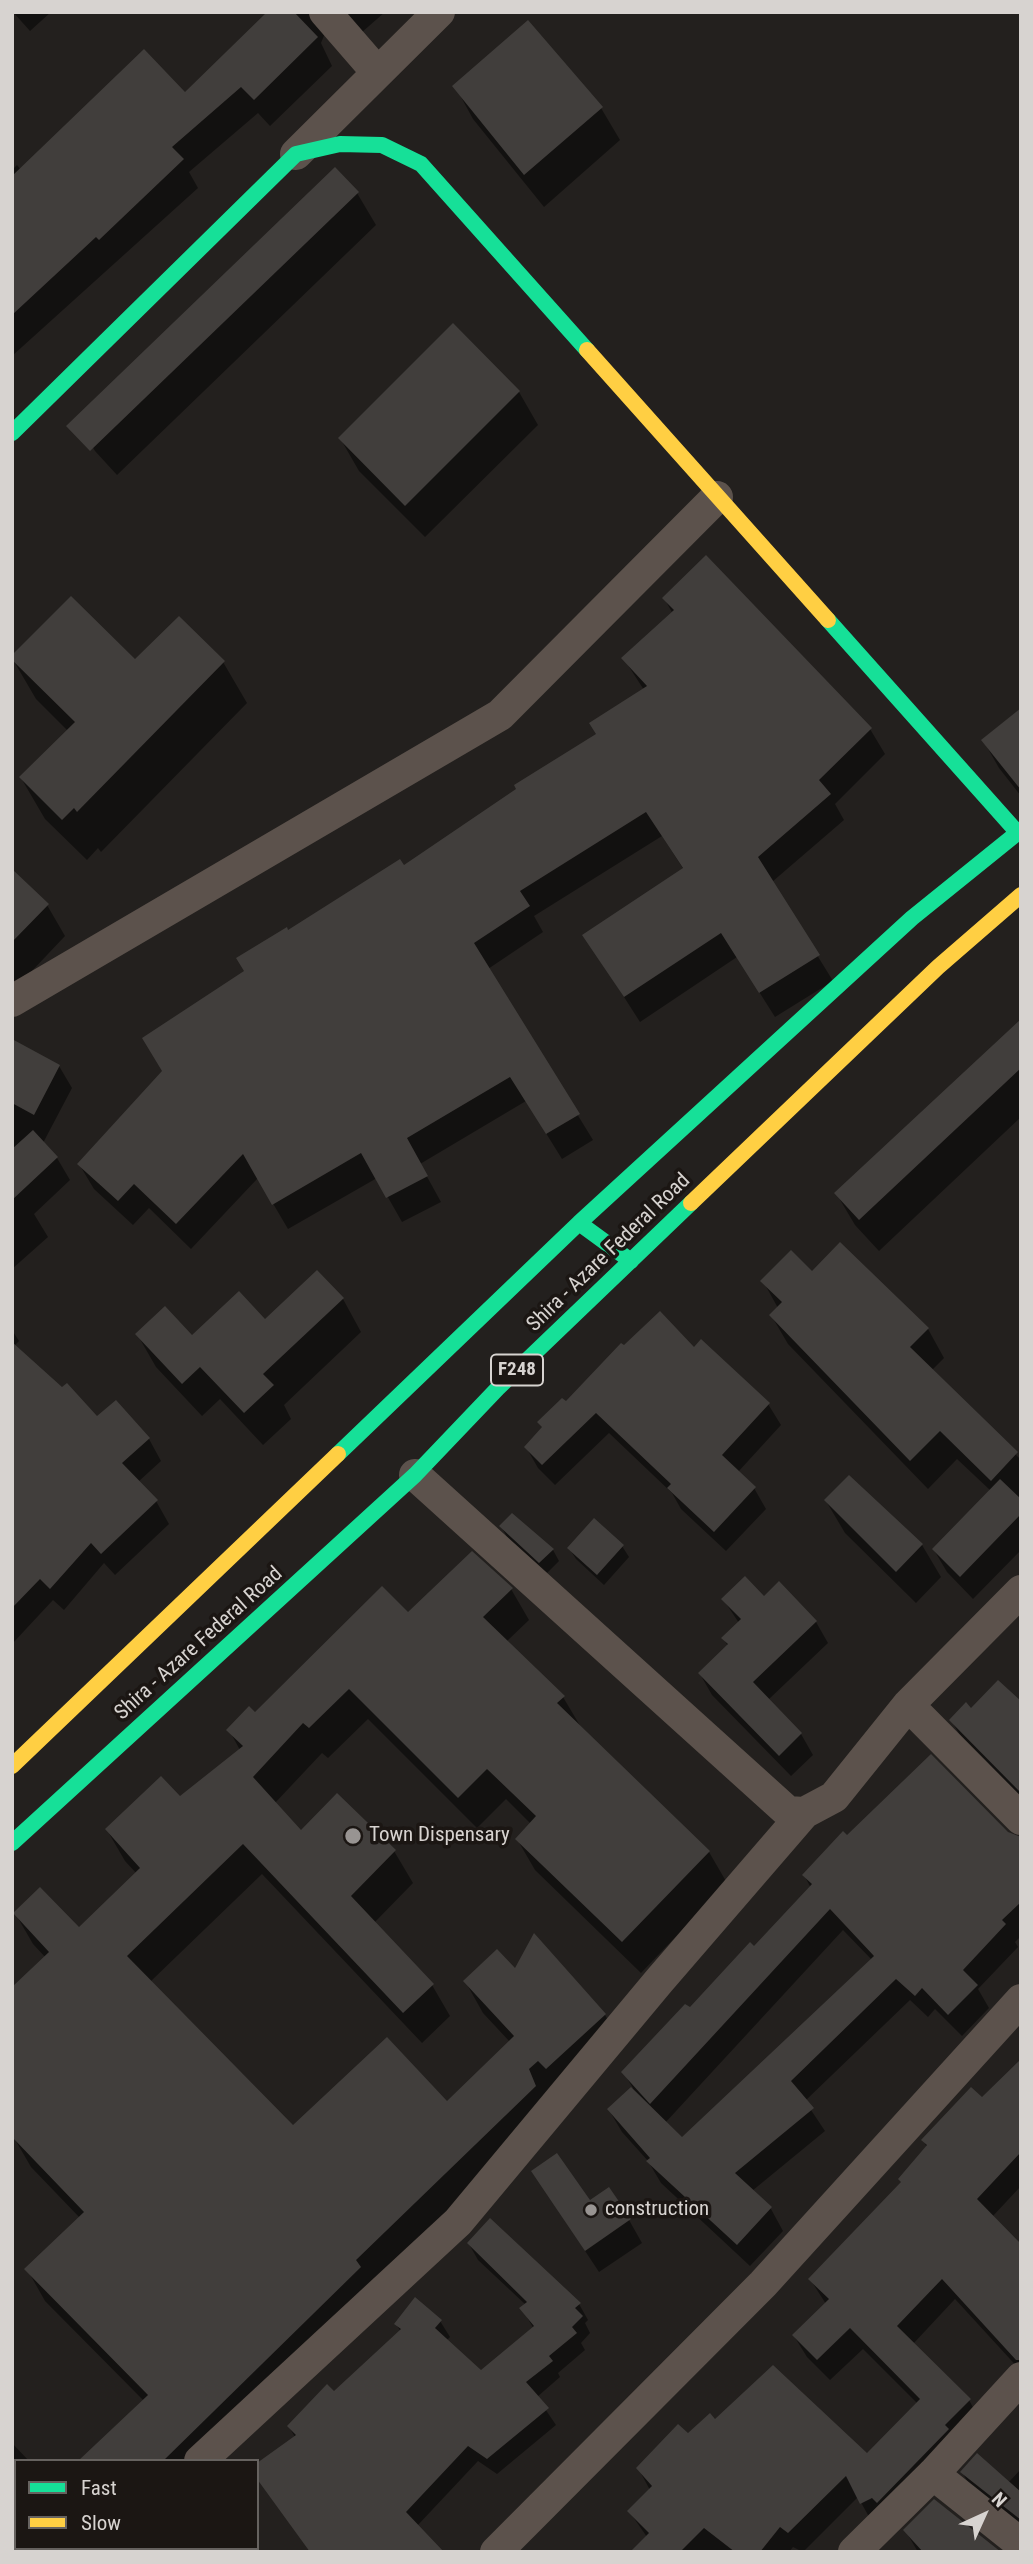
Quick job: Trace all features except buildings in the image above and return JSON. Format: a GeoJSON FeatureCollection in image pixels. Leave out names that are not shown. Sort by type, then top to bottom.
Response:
{"type":"FeatureCollection","features":[{"type":"Feature","properties":{"kind":"main road"},"geometry":{"type":"LineString","coordinates":[[12,433],[296,155],[340,144],[382,145],[421,164],[1019,831]]}},
{"type":"Feature","properties":{"kind":"main road","name":"Shira - Azare Federal Road"},"geometry":{"type":"LineString","coordinates":[[12,1766],[579,1223],[912,918],[1019,831]]}},
{"type":"Feature","properties":{"kind":"main road","name":"Shira - Azare Federal Road"},"geometry":{"type":"LineString","coordinates":[[12,1843],[415,1475],[498,1388],[938,967],[1021,895]]}},
{"type":"Feature","properties":{"kind":"main road"},"geometry":{"type":"LineString","coordinates":[[579,1223],[631,1261]]}},
{"type":"Feature","properties":{"kind":"street"},"geometry":{"type":"LineString","coordinates":[[326,12],[377,72]]}},
{"type":"Feature","properties":{"kind":"street"},"geometry":{"type":"LineString","coordinates":[[296,155],[439,12]]}},
{"type":"Feature","properties":{"kind":"street"},"geometry":{"type":"LineString","coordinates":[[12,1001],[500,715],[717,497]]}},
{"type":"Feature","properties":{"kind":"street"},"geometry":{"type":"LineString","coordinates":[[415,1475],[789,1812],[804,1813]]}},
{"type":"Feature","properties":{"kind":"street"},"geometry":{"type":"LineString","coordinates":[[202,2459],[458,2222],[659,1981],[804,1813],[834,1797],[908,1705],[1021,1591]]}},
{"type":"Feature","properties":{"kind":"street"},"geometry":{"type":"LineString","coordinates":[[908,1705],[1021,1819]]}},
{"type":"Feature","properties":{"kind":"street"},"geometry":{"type":"LineString","coordinates":[[496,2552],[764,2284],[1021,2000]]}},
{"type":"Feature","properties":{"kind":"street"},"geometry":{"type":"LineString","coordinates":[[854,2552],[933,2474],[1021,2378]]}},
{"type":"Feature","properties":{"kind":"street"},"geometry":{"type":"LineString","coordinates":[[933,2474],[1021,2544]]}},
{"type":"Feature","properties":{"kind":"traffic: fast"},"geometry":{"type":"LineString","coordinates":[[12,433],[296,154],[340,144],[382,145],[421,164],[587,350]]}},
{"type":"Feature","properties":{"kind":"traffic: fast"},"geometry":{"type":"LineString","coordinates":[[828,620],[1017,832]]}},
{"type":"Feature","properties":{"kind":"traffic: fast"},"geometry":{"type":"LineString","coordinates":[[338,1454],[579,1223],[912,918],[1021,830]]}},
{"type":"Feature","properties":{"kind":"traffic: fast"},"geometry":{"type":"LineString","coordinates":[[12,1843],[415,1475],[498,1388],[691,1203]]}},
{"type":"Feature","properties":{"kind":"traffic: fast"},"geometry":{"type":"LineString","coordinates":[[579,1223],[631,1261]]}},
{"type":"Feature","properties":{"kind":"traffic: slow"},"geometry":{"type":"LineString","coordinates":[[587,350],[828,620]]}},
{"type":"Feature","properties":{"kind":"traffic: slow"},"geometry":{"type":"LineString","coordinates":[[691,1203],[938,967],[1021,895]]}},
{"type":"Feature","properties":{"kind":"traffic: slow"},"geometry":{"type":"LineString","coordinates":[[12,1766],[338,1454]]}},
{"type":"Feature","properties":{"kind":"place","name":"Town Dispensary"},"geometry":{"type":"Point","coordinates":[353,1836]}},
{"type":"Feature","properties":{"kind":"place","name":"construction"},"geometry":{"type":"Point","coordinates":[591,2210]}}]}
